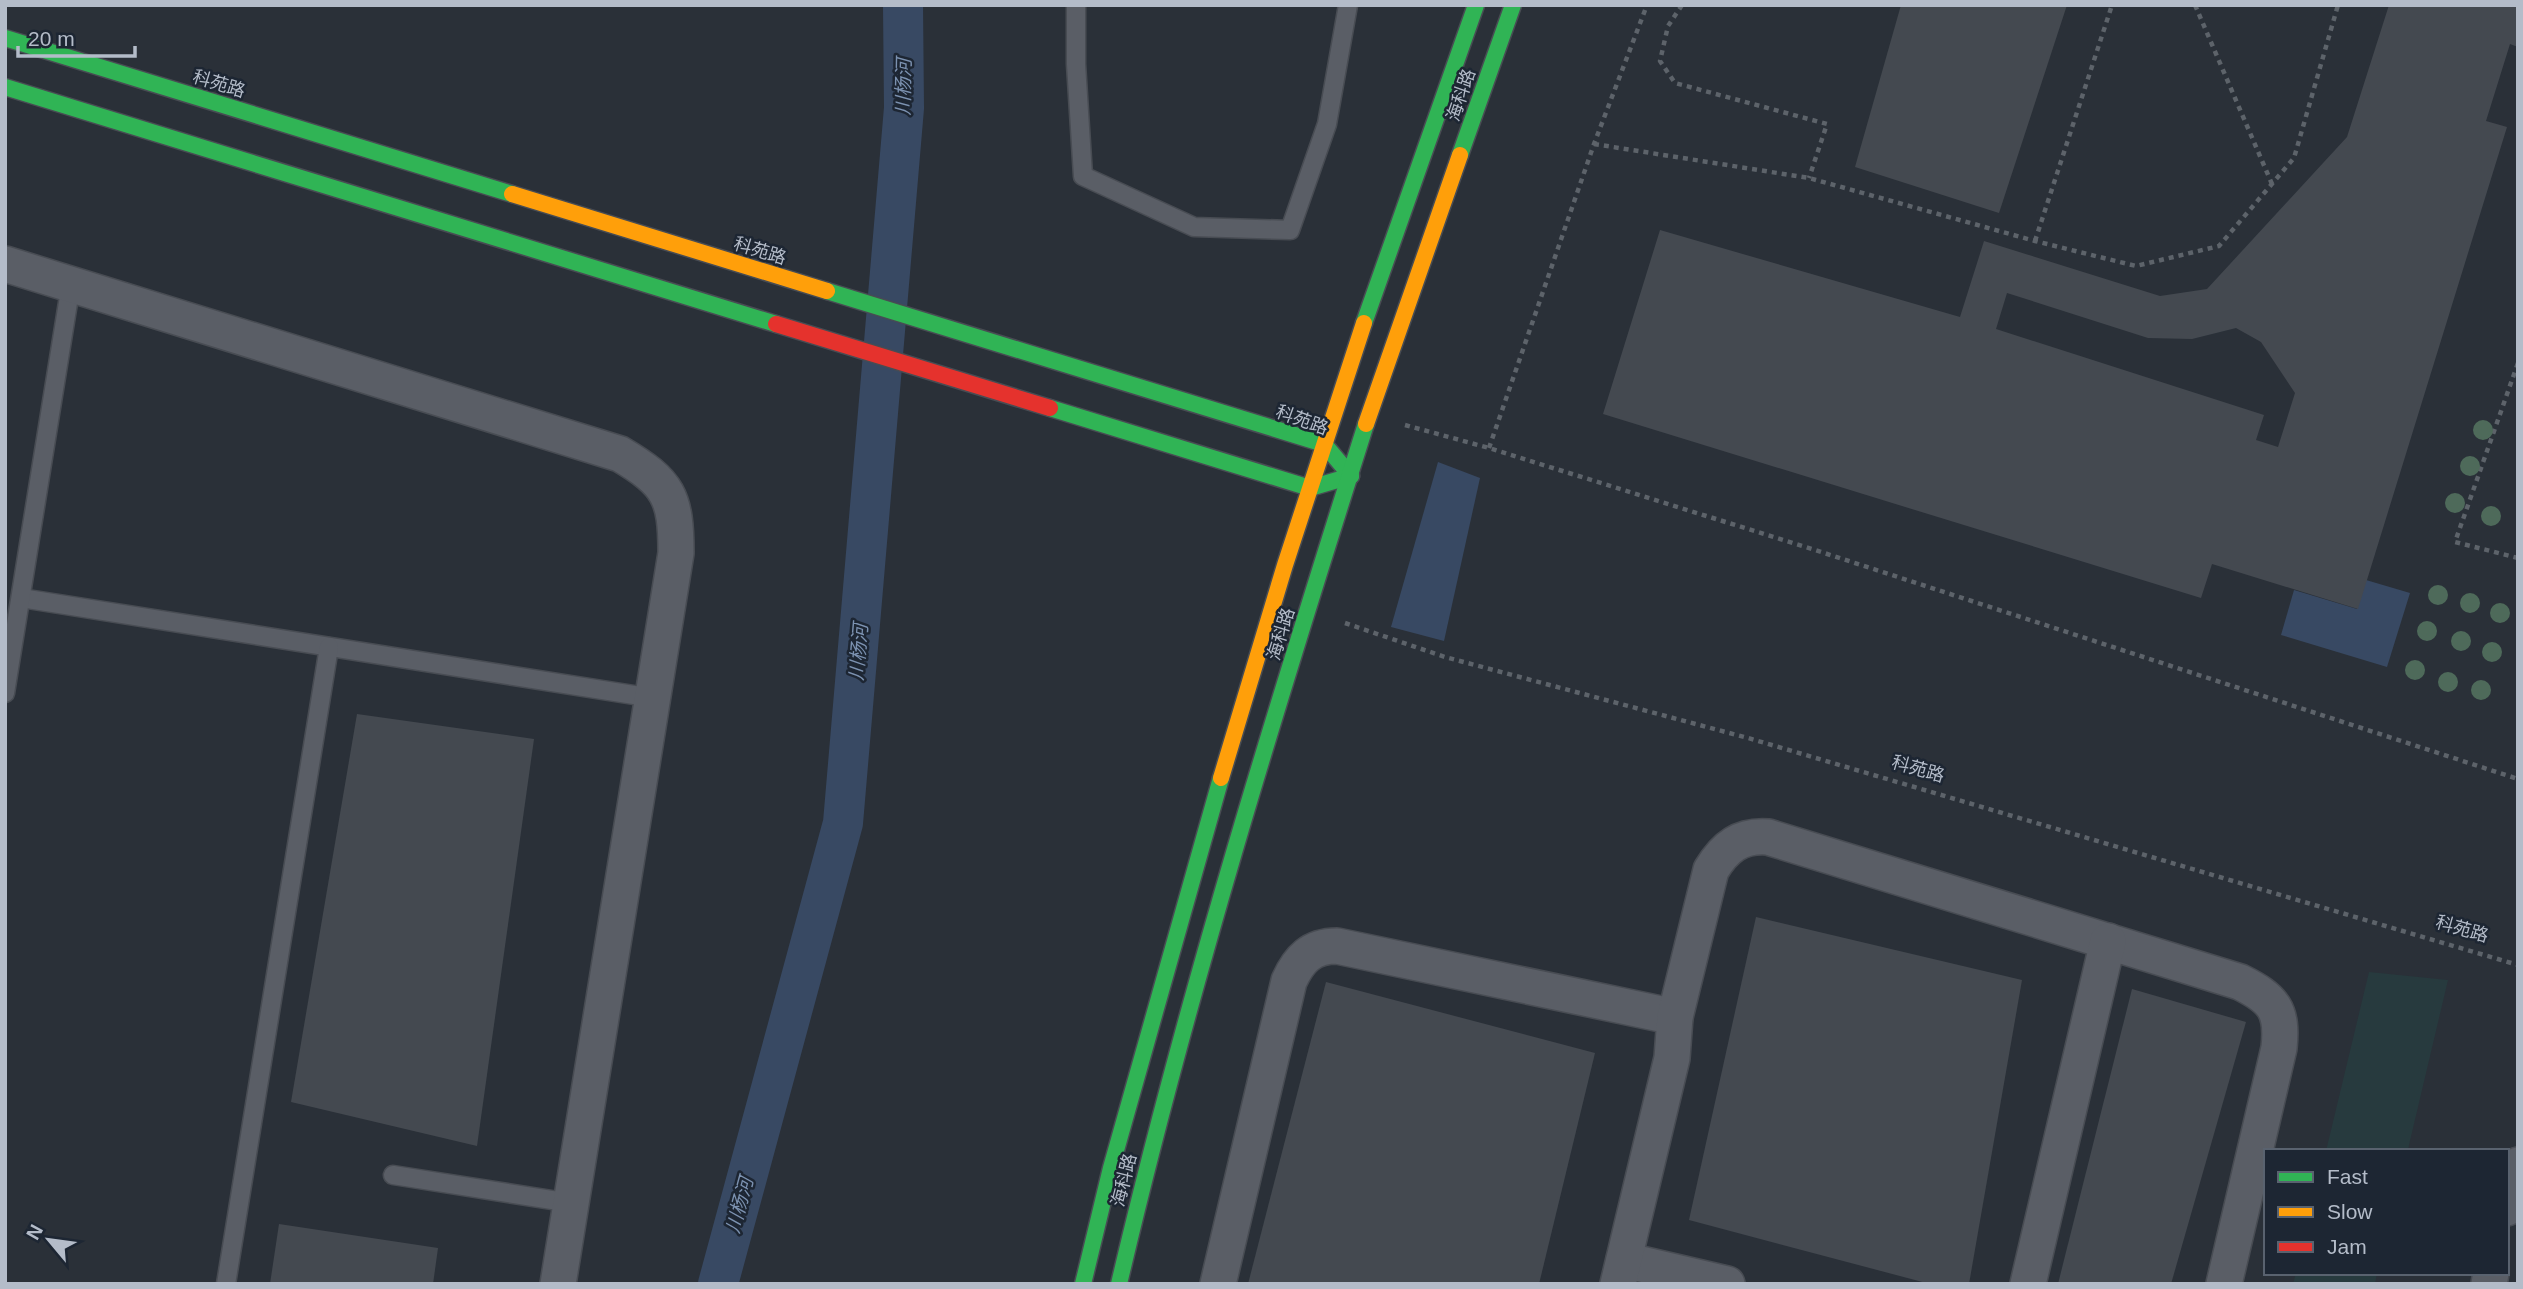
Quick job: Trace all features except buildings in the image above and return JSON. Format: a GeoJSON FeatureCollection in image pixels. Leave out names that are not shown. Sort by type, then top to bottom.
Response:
{"type":"FeatureCollection","features":[{"type":"Feature","properties":{"kind":"street","name":"海科路"},"geometry":{"type":"LineString","coordinates":[[1083,1284],[1111,1168],[1195,864],[1310,488],[1348,367],[1476,5]]}},
{"type":"Feature","properties":{"kind":"street","name":"海科路"},"geometry":{"type":"LineString","coordinates":[[1119,1284],[1144,1177],[1218,913],[1308,609],[1369,416],[1513,5]]}},
{"type":"Feature","properties":{"kind":"street","name":"科苑路"},"geometry":{"type":"LineString","coordinates":[[5,38],[1324,444],[1351,475]]}},
{"type":"Feature","properties":{"kind":"street"},"geometry":{"type":"LineString","coordinates":[[5,87],[1310,488],[1351,475]]}},
{"type":"Feature","properties":{"kind":"street"},"geometry":{"type":"LineString","coordinates":[[5,264],[620,454],[647,469],[664,488],[676,516],[677,553],[558,1284]]}},
{"type":"Feature","properties":{"kind":"street"},"geometry":{"type":"LineString","coordinates":[[1727,1284],[1621,1272],[1672,1058],[1675,1017],[1711,870],[1721,852],[1735,842],[1752,836],[1768,837],[2240,982],[2259,991],[2274,1006],[2278,1016],[2281,1026],[2279,1048],[2224,1284]]}},
{"type":"Feature","properties":{"kind":"street"},"geometry":{"type":"LineString","coordinates":[[2028,1284],[2108,941]]}},
{"type":"Feature","properties":{"kind":"street"},"geometry":{"type":"LineString","coordinates":[[1218,1284],[1289,981],[1297,964],[1309,951],[1323,946],[1336,946],[1675,1017]]}},
{"type":"Feature","properties":{"kind":"street"},"geometry":{"type":"LineString","coordinates":[[2509,1200],[2518,1165]]}},
{"type":"Feature","properties":{"kind":"lane"},"geometry":{"type":"LineString","coordinates":[[1076,5],[1076,64],[1083,176],[1194,227],[1290,230],[1327,124],[1348,5]]}},
{"type":"Feature","properties":{"kind":"lane"},"geometry":{"type":"LineString","coordinates":[[5,693],[71,284]]}},
{"type":"Feature","properties":{"kind":"lane"},"geometry":{"type":"LineString","coordinates":[[21,598],[653,698]]}},
{"type":"Feature","properties":{"kind":"lane"},"geometry":{"type":"LineString","coordinates":[[226,1284],[329,647]]}},
{"type":"Feature","properties":{"kind":"lane"},"geometry":{"type":"LineString","coordinates":[[393,1175],[571,1203]]}},
{"type":"Feature","properties":{"kind":"path"},"geometry":{"type":"LineString","coordinates":[[1489,448],[1594,144],[1647,5]]}},
{"type":"Feature","properties":{"kind":"path"},"geometry":{"type":"LineString","coordinates":[[1682,5],[1668,26],[1660,61],[1675,83],[1827,124],[1808,178]]}},
{"type":"Feature","properties":{"kind":"path"},"geometry":{"type":"LineString","coordinates":[[2035,241],[2112,5]]}},
{"type":"Feature","properties":{"kind":"path"},"geometry":{"type":"LineString","coordinates":[[2195,5],[2272,184]]}},
{"type":"Feature","properties":{"kind":"path"},"geometry":{"type":"LineString","coordinates":[[1594,144],[1808,178],[2136,266],[2219,246],[2294,158],[2338,5]]}},
{"type":"Feature","properties":{"kind":"path"},"geometry":{"type":"LineString","coordinates":[[2518,363],[2455,542],[2518,558]]}},
{"type":"Feature","properties":{"kind":"path"},"geometry":{"type":"LineString","coordinates":[[1369,416],[1489,448],[1825,553],[2518,779]]}},
{"type":"Feature","properties":{"kind":"path","name":"科苑路"},"geometry":{"type":"LineString","coordinates":[[1308,609],[1445,657],[1748,738],[2518,965]]}},
{"type":"Feature","properties":{"kind":"green space"},"geometry":{"type":"Polygon","coordinates":[[[2369,972],[2448,980],[2408,1149],[2326,1149],[2369,972]]]}},
{"type":"Feature","properties":{"kind":"green space"},"geometry":{"type":"Polygon","coordinates":[[[2295,1275],[2377,1275],[2375,1284],[2293,1284],[2295,1275]]]}},
{"type":"Feature","properties":{"kind":"water"},"geometry":{"type":"Polygon","coordinates":[[[1438,462],[1480,478],[1444,641],[1391,627],[1438,462]]]}},
{"type":"Feature","properties":{"kind":"water"},"geometry":{"type":"Polygon","coordinates":[[[2366,580],[2410,593],[2387,667],[2281,635],[2294,590],[2357,609],[2366,580]]]}},
{"type":"Feature","properties":{"kind":"waterway","name":"川杨河"},"geometry":{"type":"LineString","coordinates":[[718,1284],[843,823],[904,108],[903,5]]}},
{"type":"Feature","properties":{"kind":"traffic: fast"},"geometry":{"type":"LineString","coordinates":[[1364,323],[1476,5]]}},
{"type":"Feature","properties":{"kind":"traffic: fast"},"geometry":{"type":"LineString","coordinates":[[1460,155],[1513,5]]}},
{"type":"Feature","properties":{"kind":"traffic: fast"},"geometry":{"type":"LineString","coordinates":[[5,38],[512,194]]}},
{"type":"Feature","properties":{"kind":"traffic: fast"},"geometry":{"type":"LineString","coordinates":[[5,87],[776,324]]}},
{"type":"Feature","properties":{"kind":"traffic: fast"},"geometry":{"type":"LineString","coordinates":[[827,291],[1324,444],[1351,476]]}},
{"type":"Feature","properties":{"kind":"traffic: fast"},"geometry":{"type":"LineString","coordinates":[[1050,408],[1310,488],[1351,476]]}},
{"type":"Feature","properties":{"kind":"traffic: fast"},"geometry":{"type":"LineString","coordinates":[[1119,1284],[1145,1175],[1203,959],[1266,744],[1366,424]]}},
{"type":"Feature","properties":{"kind":"traffic: fast"},"geometry":{"type":"LineString","coordinates":[[1083,1284],[1111,1168],[1221,778]]}},
{"type":"Feature","properties":{"kind":"traffic: slow"},"geometry":{"type":"LineString","coordinates":[[1366,424],[1460,155]]}},
{"type":"Feature","properties":{"kind":"traffic: slow"},"geometry":{"type":"LineString","coordinates":[[512,194],[827,291]]}},
{"type":"Feature","properties":{"kind":"traffic: slow"},"geometry":{"type":"LineString","coordinates":[[1221,778],[1285,565],[1364,323]]}},
{"type":"Feature","properties":{"kind":"traffic: jam"},"geometry":{"type":"LineString","coordinates":[[776,324],[1050,408]]}}]}
